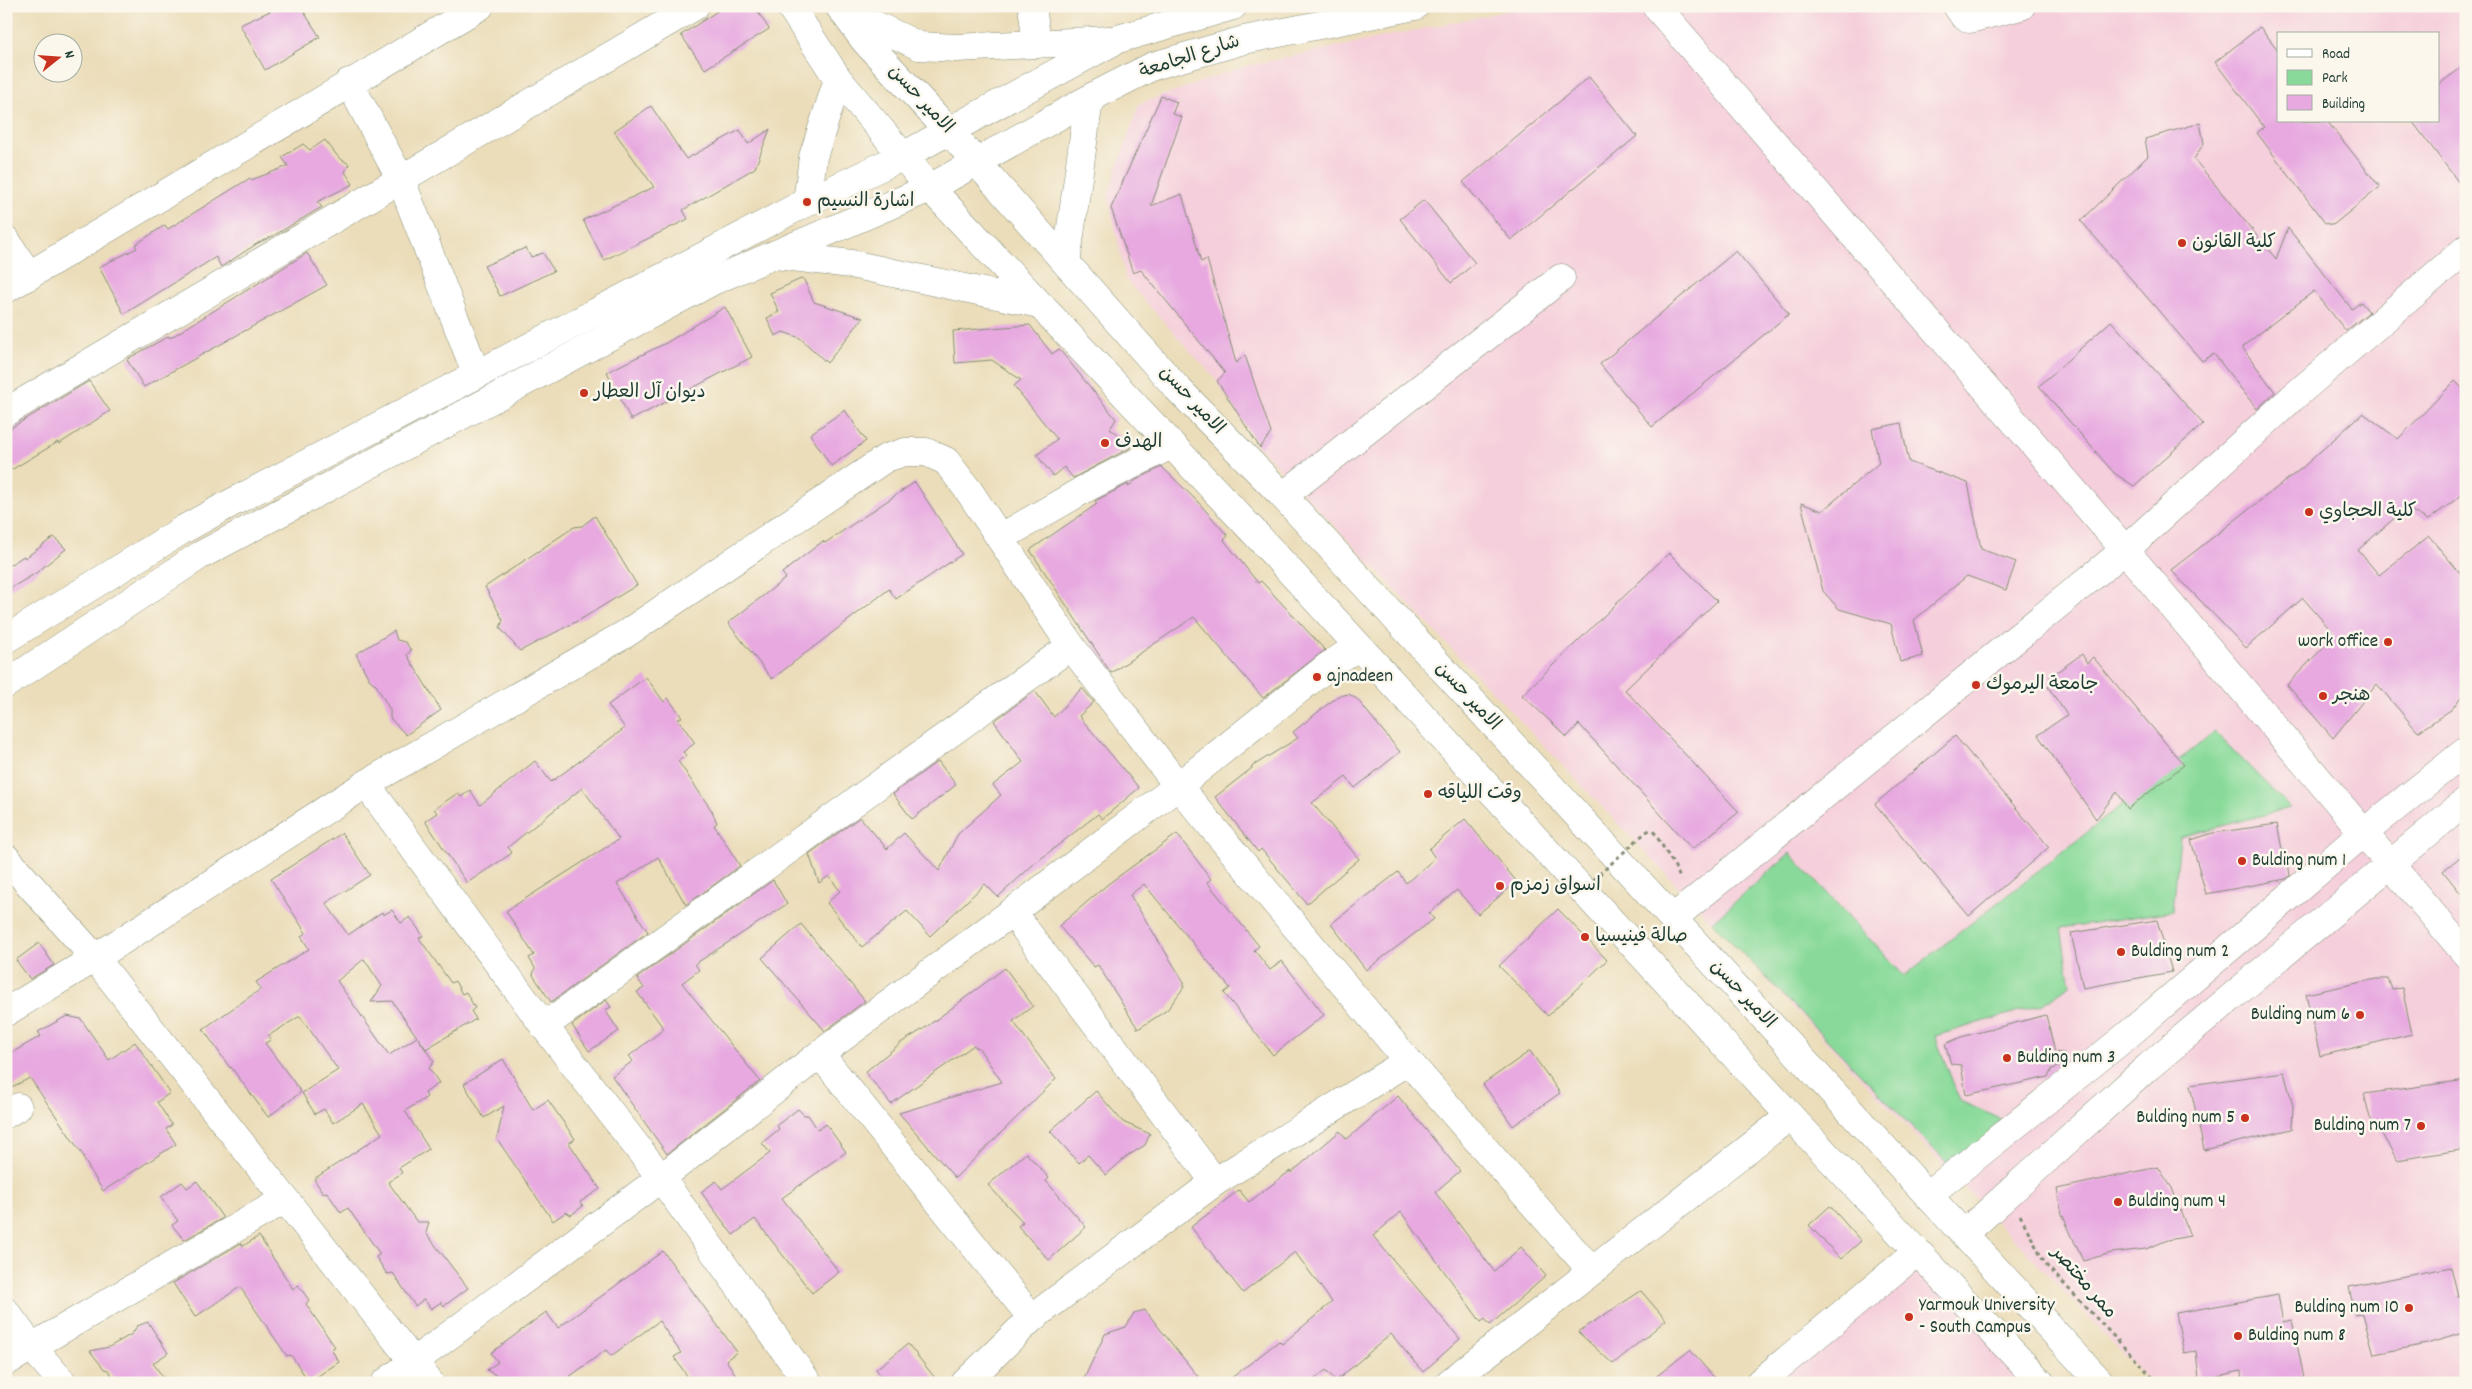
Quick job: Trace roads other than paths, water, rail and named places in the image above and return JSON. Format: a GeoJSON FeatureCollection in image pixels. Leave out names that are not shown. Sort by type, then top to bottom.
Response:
{"type":"FeatureCollection","features":[{"type":"Feature","properties":{"kind":"street"},"geometry":{"type":"LineString","coordinates":[[6,240],[18,282],[349,82],[480,6]]}},
{"type":"Feature","properties":{"kind":"street"},"geometry":{"type":"LineString","coordinates":[[6,412],[401,180],[663,14],[696,6]]}},
{"type":"Feature","properties":{"kind":"street"},"geometry":{"type":"LineString","coordinates":[[790,6],[838,80],[930,188],[1035,303],[1171,445],[1790,1116],[2041,1383]]}},
{"type":"Feature","properties":{"kind":"street"},"geometry":{"type":"LineString","coordinates":[[1032,6],[1036,44]]}},
{"type":"Feature","properties":{"kind":"street","name":"شارع الجامعة"},"geometry":{"type":"LineString","coordinates":[[6,639],[184,529],[476,374],[807,202],[903,156],[1118,39],[1233,6]]}},
{"type":"Feature","properties":{"kind":"street","name":"شارع الجامعة"},"geometry":{"type":"LineString","coordinates":[[6,684],[199,556],[622,328],[713,281],[930,188],[1094,96],[1153,66],[1272,34],[1415,6]]}},
{"type":"Feature","properties":{"kind":"street"},"geometry":{"type":"LineString","coordinates":[[1656,6],[2125,550],[2362,834],[2466,954]]}},
{"type":"Feature","properties":{"kind":"street"},"geometry":{"type":"LineString","coordinates":[[1958,6],[1963,15],[1970,19],[2021,6]]}},
{"type":"Feature","properties":{"kind":"street"},"geometry":{"type":"LineString","coordinates":[[840,8],[919,46],[957,48],[1118,39]]}},
{"type":"Feature","properties":{"kind":"street","name":"الامير حسن"},"geometry":{"type":"LineString","coordinates":[[840,8],[865,41],[949,131],[1176,387],[1283,496],[1928,1194],[2100,1383]]}},
{"type":"Feature","properties":{"kind":"street"},"geometry":{"type":"LineString","coordinates":[[807,202],[813,157],[838,80]]}},
{"type":"Feature","properties":{"kind":"street"},"geometry":{"type":"LineString","coordinates":[[349,82],[401,180],[476,374]]}},
{"type":"Feature","properties":{"kind":"street"},"geometry":{"type":"LineString","coordinates":[[1066,263],[1088,107],[1094,96]]}},
{"type":"Feature","properties":{"kind":"street"},"geometry":{"type":"LineString","coordinates":[[1672,919],[2125,550],[2291,399],[2466,249]]}},
{"type":"Feature","properties":{"kind":"street"},"geometry":{"type":"LineString","coordinates":[[774,255],[851,264],[1035,303]]}},
{"type":"Feature","properties":{"kind":"street"},"geometry":{"type":"LineString","coordinates":[[1283,496],[1561,278]]}},
{"type":"Feature","properties":{"kind":"street"},"geometry":{"type":"LineString","coordinates":[[1000,538],[1090,486],[1171,445]]}},
{"type":"Feature","properties":{"kind":"street"},"geometry":{"type":"LineString","coordinates":[[6,1012],[95,958],[366,784],[627,633],[886,458],[905,452],[926,452],[946,461],[969,491],[1071,646],[1178,786],[1408,1061],[1592,1271]]}},
{"type":"Feature","properties":{"kind":"street"},"geometry":{"type":"LineString","coordinates":[[544,1026],[1071,646]]}},
{"type":"Feature","properties":{"kind":"street"},"geometry":{"type":"LineString","coordinates":[[385,1383],[413,1360],[661,1178],[820,1054],[1178,786],[1327,667],[1357,647]]}},
{"type":"Feature","properties":{"kind":"street"},"geometry":{"type":"LineString","coordinates":[[1928,1194],[2123,1039],[2362,834],[2466,751]]}},
{"type":"Feature","properties":{"kind":"street"},"geometry":{"type":"LineString","coordinates":[[366,784],[544,1026],[661,1178],[808,1383]]}},
{"type":"Feature","properties":{"kind":"street"},"geometry":{"type":"LineString","coordinates":[[1964,1234],[2148,1067],[2388,864],[2466,801]]}},
{"type":"Feature","properties":{"kind":"street"},"geometry":{"type":"LineString","coordinates":[[6,858],[95,958],[430,1383]]}},
{"type":"Feature","properties":{"kind":"street"},"geometry":{"type":"LineString","coordinates":[[1012,912],[1215,1182]]}},
{"type":"Feature","properties":{"kind":"street"},"geometry":{"type":"LineString","coordinates":[[2123,1039],[2148,1067]]}},
{"type":"Feature","properties":{"kind":"street"},"geometry":{"type":"LineString","coordinates":[[820,1054],[1032,1318]]}},
{"type":"Feature","properties":{"kind":"street"},"geometry":{"type":"LineString","coordinates":[[965,1383],[1032,1318],[1215,1182],[1408,1061]]}},
{"type":"Feature","properties":{"kind":"street"},"geometry":{"type":"LineString","coordinates":[[1449,1383],[1790,1116]]}},
{"type":"Feature","properties":{"kind":"street"},"geometry":{"type":"LineString","coordinates":[[6,1362],[284,1200]]}},
{"type":"Feature","properties":{"kind":"street"},"geometry":{"type":"LineString","coordinates":[[1759,1383],[1917,1252]]}},
{"type":"Feature","properties":{"kind":"street"},"geometry":{"type":"LineString","coordinates":[[6,1312],[31,1346],[63,1383]]}},
{"type":"Feature","properties":{"kind":"place","name":"اشارة النسيم"},"geometry":{"type":"Point","coordinates":[807,202]}},
{"type":"Feature","properties":{"kind":"place","name":"كلية القانون"},"geometry":{"type":"Point","coordinates":[2182,243]}},
{"type":"Feature","properties":{"kind":"place","name":"ديوان آل العطار"},"geometry":{"type":"Point","coordinates":[584,393]}},
{"type":"Feature","properties":{"kind":"place","name":"الهدف"},"geometry":{"type":"Point","coordinates":[1105,443]}},
{"type":"Feature","properties":{"kind":"place","name":"كلية الحجاوي"},"geometry":{"type":"Point","coordinates":[2309,512]}},
{"type":"Feature","properties":{"kind":"place","name":"work office"},"geometry":{"type":"Point","coordinates":[2388,642]}},
{"type":"Feature","properties":{"kind":"place","name":"ajnadeen"},"geometry":{"type":"Point","coordinates":[1317,677]}},
{"type":"Feature","properties":{"kind":"place","name":"جامعة اليرموك"},"geometry":{"type":"Point","coordinates":[1976,685]}},
{"type":"Feature","properties":{"kind":"place","name":"هنجر"},"geometry":{"type":"Point","coordinates":[2323,696]}},
{"type":"Feature","properties":{"kind":"place","name":"وقت اللياقه"},"geometry":{"type":"Point","coordinates":[1428,794]}},
{"type":"Feature","properties":{"kind":"place","name":"Bulding num 1"},"geometry":{"type":"Point","coordinates":[2242,861]}},
{"type":"Feature","properties":{"kind":"place","name":"اسواق زمزم"},"geometry":{"type":"Point","coordinates":[1500,886]}},
{"type":"Feature","properties":{"kind":"place","name":"صالة فينيسيا"},"geometry":{"type":"Point","coordinates":[1585,937]}},
{"type":"Feature","properties":{"kind":"place","name":"Bulding num 2"},"geometry":{"type":"Point","coordinates":[2121,952]}},
{"type":"Feature","properties":{"kind":"place","name":"Bulding num 6"},"geometry":{"type":"Point","coordinates":[2360,1015]}},
{"type":"Feature","properties":{"kind":"place","name":"Bulding num 3"},"geometry":{"type":"Point","coordinates":[2007,1058]}},
{"type":"Feature","properties":{"kind":"place","name":"Bulding num 5"},"geometry":{"type":"Point","coordinates":[2245,1118]}},
{"type":"Feature","properties":{"kind":"place","name":"Bulding num 7"},"geometry":{"type":"Point","coordinates":[2421,1126]}},
{"type":"Feature","properties":{"kind":"place","name":"Bulding num 4"},"geometry":{"type":"Point","coordinates":[2118,1202]}},
{"type":"Feature","properties":{"kind":"place","name":"Bulding num 10"},"geometry":{"type":"Point","coordinates":[2409,1308]}},
{"type":"Feature","properties":{"kind":"place","name":"Yarmouk University - South Campus"},"geometry":{"type":"Point","coordinates":[1909,1317]}},
{"type":"Feature","properties":{"kind":"place","name":"Bulding num 8"},"geometry":{"type":"Point","coordinates":[2238,1336]}}]}
